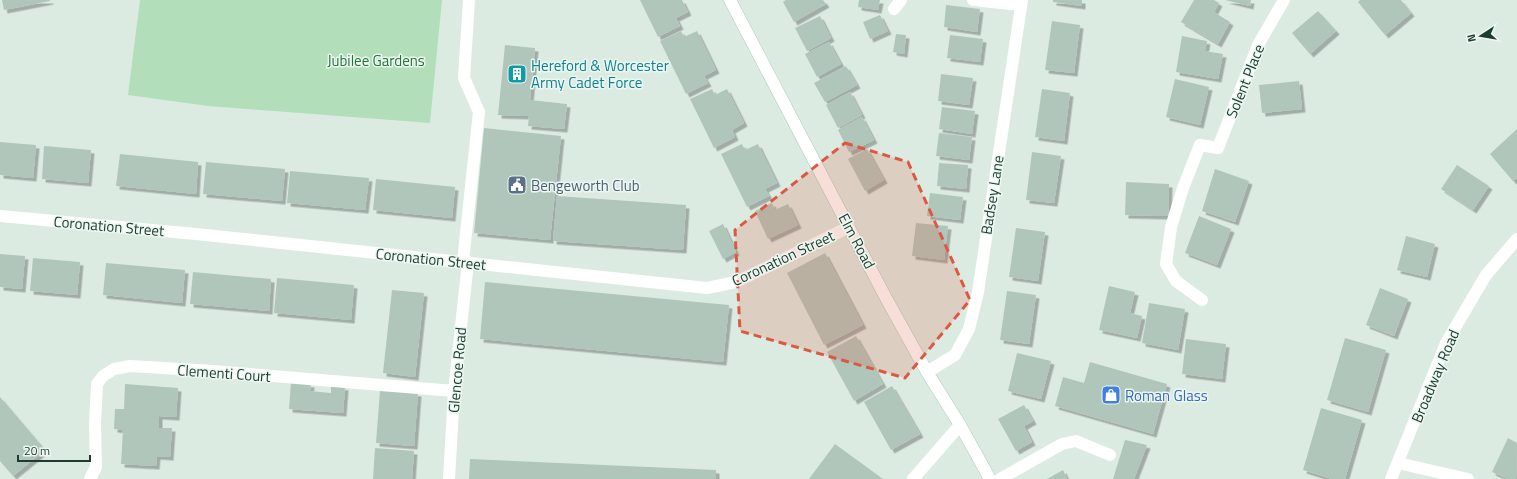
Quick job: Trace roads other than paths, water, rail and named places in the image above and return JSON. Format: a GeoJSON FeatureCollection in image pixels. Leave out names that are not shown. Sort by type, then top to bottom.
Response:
{"type":"FeatureCollection","features":[{"type":"Feature","properties":{"kind":"street","name":"Glencoe Road"},"geometry":{"type":"LineString","coordinates":[[449,479],[454,391],[479,112],[464,78],[469,0]]}},
{"type":"Feature","properties":{"kind":"street"},"geometry":{"type":"LineString","coordinates":[[973,0],[1022,3]]}},
{"type":"Feature","properties":{"kind":"street","name":"Solent Place"},"geometry":{"type":"LineString","coordinates":[[1202,300],[1176,281],[1166,264],[1171,227],[1183,188],[1200,145],[1218,148],[1258,45],[1284,0]]}},
{"type":"Feature","properties":{"kind":"street","name":"Elm Road"},"geometry":{"type":"LineString","coordinates":[[732,1],[927,372],[960,425],[990,479]]}},
{"type":"Feature","properties":{"kind":"street","name":"Badsey Lane"},"geometry":{"type":"LineString","coordinates":[[927,372],[955,355],[969,329],[978,292],[1022,3]]}},
{"type":"Feature","properties":{"kind":"street","name":"Coronation Street"},"geometry":{"type":"LineString","coordinates":[[0,216],[196,234],[707,288],[736,282],[849,226]]}},
{"type":"Feature","properties":{"kind":"street","name":"Broadway Road"},"geometry":{"type":"LineString","coordinates":[[1391,479],[1446,343],[1486,275],[1517,239]]}},
{"type":"Feature","properties":{"kind":"street","name":"Clementi Court"},"geometry":{"type":"LineString","coordinates":[[90,479],[96,467],[95,424],[97,384],[103,376],[114,368],[130,366],[205,371],[454,391]]}},
{"type":"Feature","properties":{"kind":"street"},"geometry":{"type":"LineString","coordinates":[[913,479],[960,425]]}},
{"type":"Feature","properties":{"kind":"street"},"geometry":{"type":"LineString","coordinates":[[1000,479],[1062,444],[1076,441],[1110,455]]}},
{"type":"Feature","properties":{"kind":"street"},"geometry":{"type":"LineString","coordinates":[[1398,463],[1468,479]]}},
{"type":"Feature","properties":{"kind":"place","name":"Hereford & Worcester Army Cadet Force"},"geometry":{"type":"Point","coordinates":[517,74]}},
{"type":"Feature","properties":{"kind":"place","name":"Bengeworth Club"},"geometry":{"type":"Point","coordinates":[517,185]}},
{"type":"Feature","properties":{"kind":"place","name":"Roman Glass"},"geometry":{"type":"Point","coordinates":[1111,395]}},
{"type":"Feature","properties":{"kind":"park label","name":"Jubilee Gardens"},"geometry":{"type":"Point","coordinates":[376,60]}}]}
